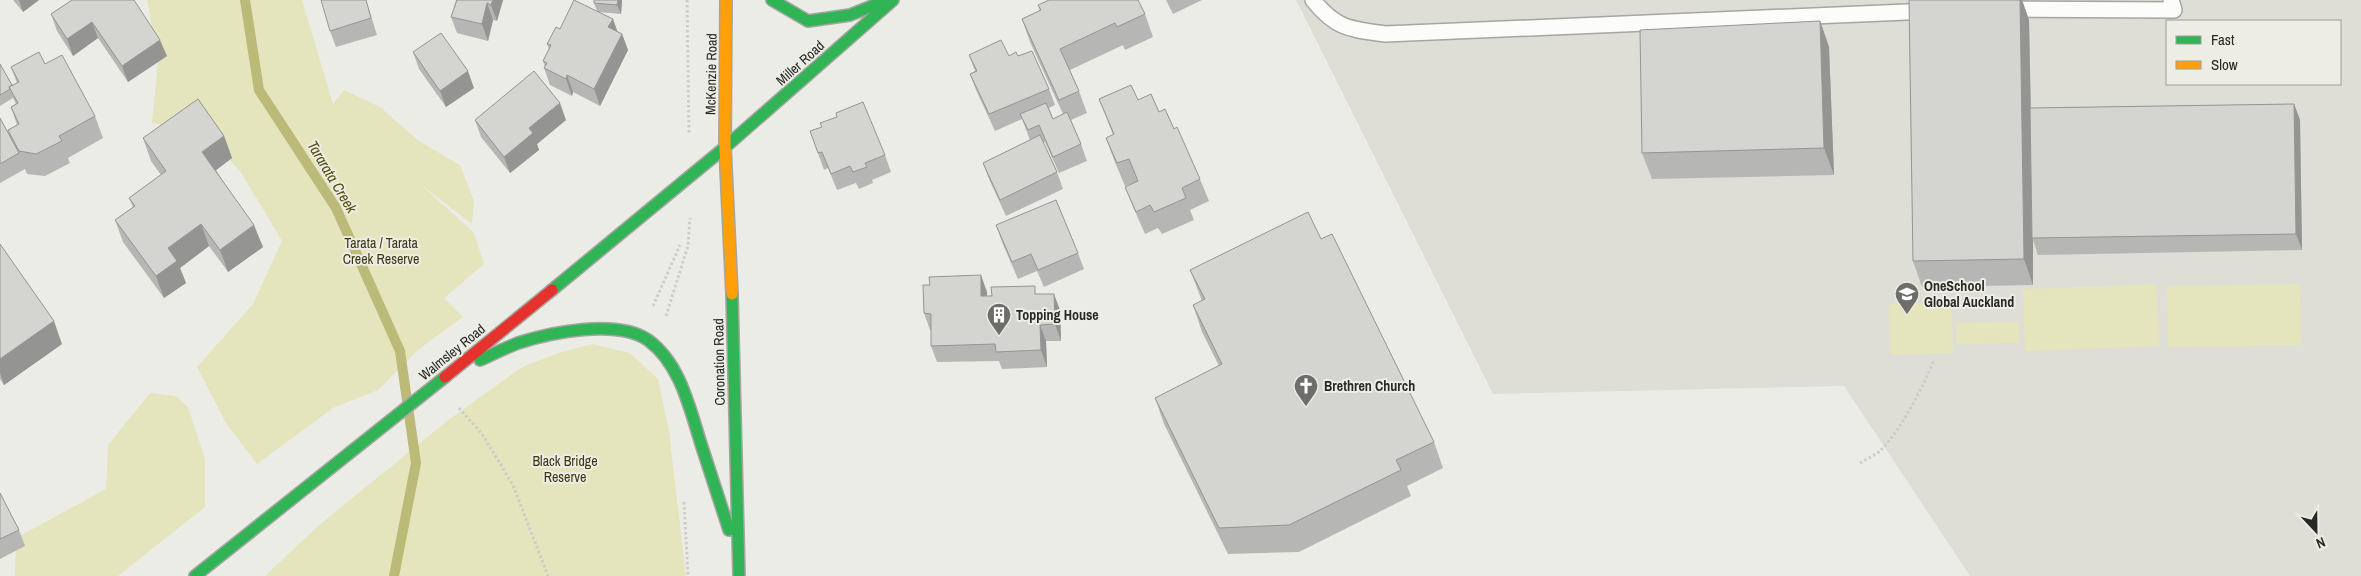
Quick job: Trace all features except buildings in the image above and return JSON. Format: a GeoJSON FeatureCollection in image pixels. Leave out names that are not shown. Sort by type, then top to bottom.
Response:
{"type":"FeatureCollection","features":[{"type":"Feature","properties":{"kind":"main road","name":"McKenzie Road"},"geometry":{"type":"LineString","coordinates":[[725,148],[726,0]]}},
{"type":"Feature","properties":{"kind":"main road"},"geometry":{"type":"LineString","coordinates":[[772,0],[808,21],[850,15],[887,0]]}},
{"type":"Feature","properties":{"kind":"main road","name":"Miller Road"},"geometry":{"type":"LineString","coordinates":[[725,148],[893,0]]}},
{"type":"Feature","properties":{"kind":"main road","name":"Walmsley Road"},"geometry":{"type":"LineString","coordinates":[[195,576],[453,371],[725,148]]}},
{"type":"Feature","properties":{"kind":"main road","name":"Coronation Road"},"geometry":{"type":"LineString","coordinates":[[725,148],[731,275],[739,576]]}},
{"type":"Feature","properties":{"kind":"main road"},"geometry":{"type":"LineString","coordinates":[[453,371],[522,342],[582,330],[616,328],[644,337],[660,351],[673,369],[682,387],[738,558]]}},
{"type":"Feature","properties":{"kind":"lane"},"geometry":{"type":"LineString","coordinates":[[1313,0],[1327,17],[1350,28],[1385,34],[1942,10]]}},
{"type":"Feature","properties":{"kind":"lane"},"geometry":{"type":"LineString","coordinates":[[1989,9],[2174,10],[2171,0]]}},
{"type":"Feature","properties":{"kind":"path"},"geometry":{"type":"LineString","coordinates":[[687,0],[688,127]]}},
{"type":"Feature","properties":{"kind":"path"},"geometry":{"type":"LineString","coordinates":[[651,310],[680,245]]}},
{"type":"Feature","properties":{"kind":"path"},"geometry":{"type":"LineString","coordinates":[[663,324],[688,246]]}},
{"type":"Feature","properties":{"kind":"path"},"geometry":{"type":"LineString","coordinates":[[1860,463],[1879,451],[1894,434],[1928,375],[1934,360]]}},
{"type":"Feature","properties":{"kind":"path"},"geometry":{"type":"LineString","coordinates":[[459,408],[482,434],[513,485],[548,576]]}},
{"type":"Feature","properties":{"kind":"shaded area","name":"OneSchool Global Auckland"},"geometry":{"type":"Polygon","coordinates":[[[1296,0],[2361,0],[2361,576],[1970,576],[1844,386],[1493,394],[1296,0]]]}},
{"type":"Feature","properties":{"kind":"green space","name":"Tarata / Tarata Creek Reserve"},"geometry":{"type":"Polygon","coordinates":[[[147,0],[302,0],[333,104],[344,90],[380,107],[419,141],[460,165],[474,201],[472,224],[419,183],[474,233],[484,264],[444,298],[463,317],[419,349],[378,390],[333,408],[257,464],[226,423],[197,367],[253,304],[282,241],[240,171],[204,134],[152,123],[158,62],[147,0]]]}},
{"type":"Feature","properties":{"kind":"green space"},"geometry":{"type":"Polygon","coordinates":[[[2156,284],[2159,346],[2025,351],[2023,289],[2156,284]]]}},
{"type":"Feature","properties":{"kind":"green space"},"geometry":{"type":"Polygon","coordinates":[[[2300,284],[2301,345],[2168,347],[2167,286],[2300,284]]]}},
{"type":"Feature","properties":{"kind":"green space"},"geometry":{"type":"Polygon","coordinates":[[[1952,303],[1953,353],[1890,355],[1889,304],[1952,303]]]}},
{"type":"Feature","properties":{"kind":"green space"},"geometry":{"type":"Polygon","coordinates":[[[2019,322],[2019,343],[1957,344],[1956,323],[2019,322]]]}},
{"type":"Feature","properties":{"kind":"green space","name":"Black Bridge Reserve"},"geometry":{"type":"Polygon","coordinates":[[[593,344],[630,353],[658,379],[669,431],[686,576],[265,576],[318,526],[447,421],[522,367],[558,353],[593,344]]]}},
{"type":"Feature","properties":{"kind":"green space"},"geometry":{"type":"Polygon","coordinates":[[[150,393],[176,396],[188,407],[205,459],[205,507],[118,576],[15,576],[16,538],[106,489],[108,445],[150,393]]]}},
{"type":"Feature","properties":{"kind":"waterway","name":"Tararata Creek"},"geometry":{"type":"LineString","coordinates":[[245,0],[259,90],[336,208],[400,351],[416,463],[394,576]]}},
{"type":"Feature","properties":{"kind":"traffic: fast"},"geometry":{"type":"LineString","coordinates":[[772,0],[808,21],[850,15],[882,2]]}},
{"type":"Feature","properties":{"kind":"traffic: fast"},"geometry":{"type":"LineString","coordinates":[[552,290],[723,149],[893,0]]}},
{"type":"Feature","properties":{"kind":"traffic: fast"},"geometry":{"type":"LineString","coordinates":[[732,294],[739,576]]}},
{"type":"Feature","properties":{"kind":"traffic: fast"},"geometry":{"type":"LineString","coordinates":[[480,360],[513,345],[566,332],[602,329],[619,330],[648,340],[669,362],[683,389],[729,530]]}},
{"type":"Feature","properties":{"kind":"traffic: fast"},"geometry":{"type":"LineString","coordinates":[[195,576],[445,377]]}},
{"type":"Feature","properties":{"kind":"traffic: slow"},"geometry":{"type":"LineString","coordinates":[[726,0],[725,147],[732,294]]}},
{"type":"Feature","properties":{"kind":"traffic: jam"},"geometry":{"type":"LineString","coordinates":[[445,377],[552,290]]}},
{"type":"Feature","properties":{"kind":"place","name":"OneSchool Global Auckland"},"geometry":{"type":"Point","coordinates":[1907,315]}},
{"type":"Feature","properties":{"kind":"place","name":"Topping House"},"geometry":{"type":"Point","coordinates":[999,336]}},
{"type":"Feature","properties":{"kind":"place","name":"Brethren Church"},"geometry":{"type":"Point","coordinates":[1306,407]}}]}
